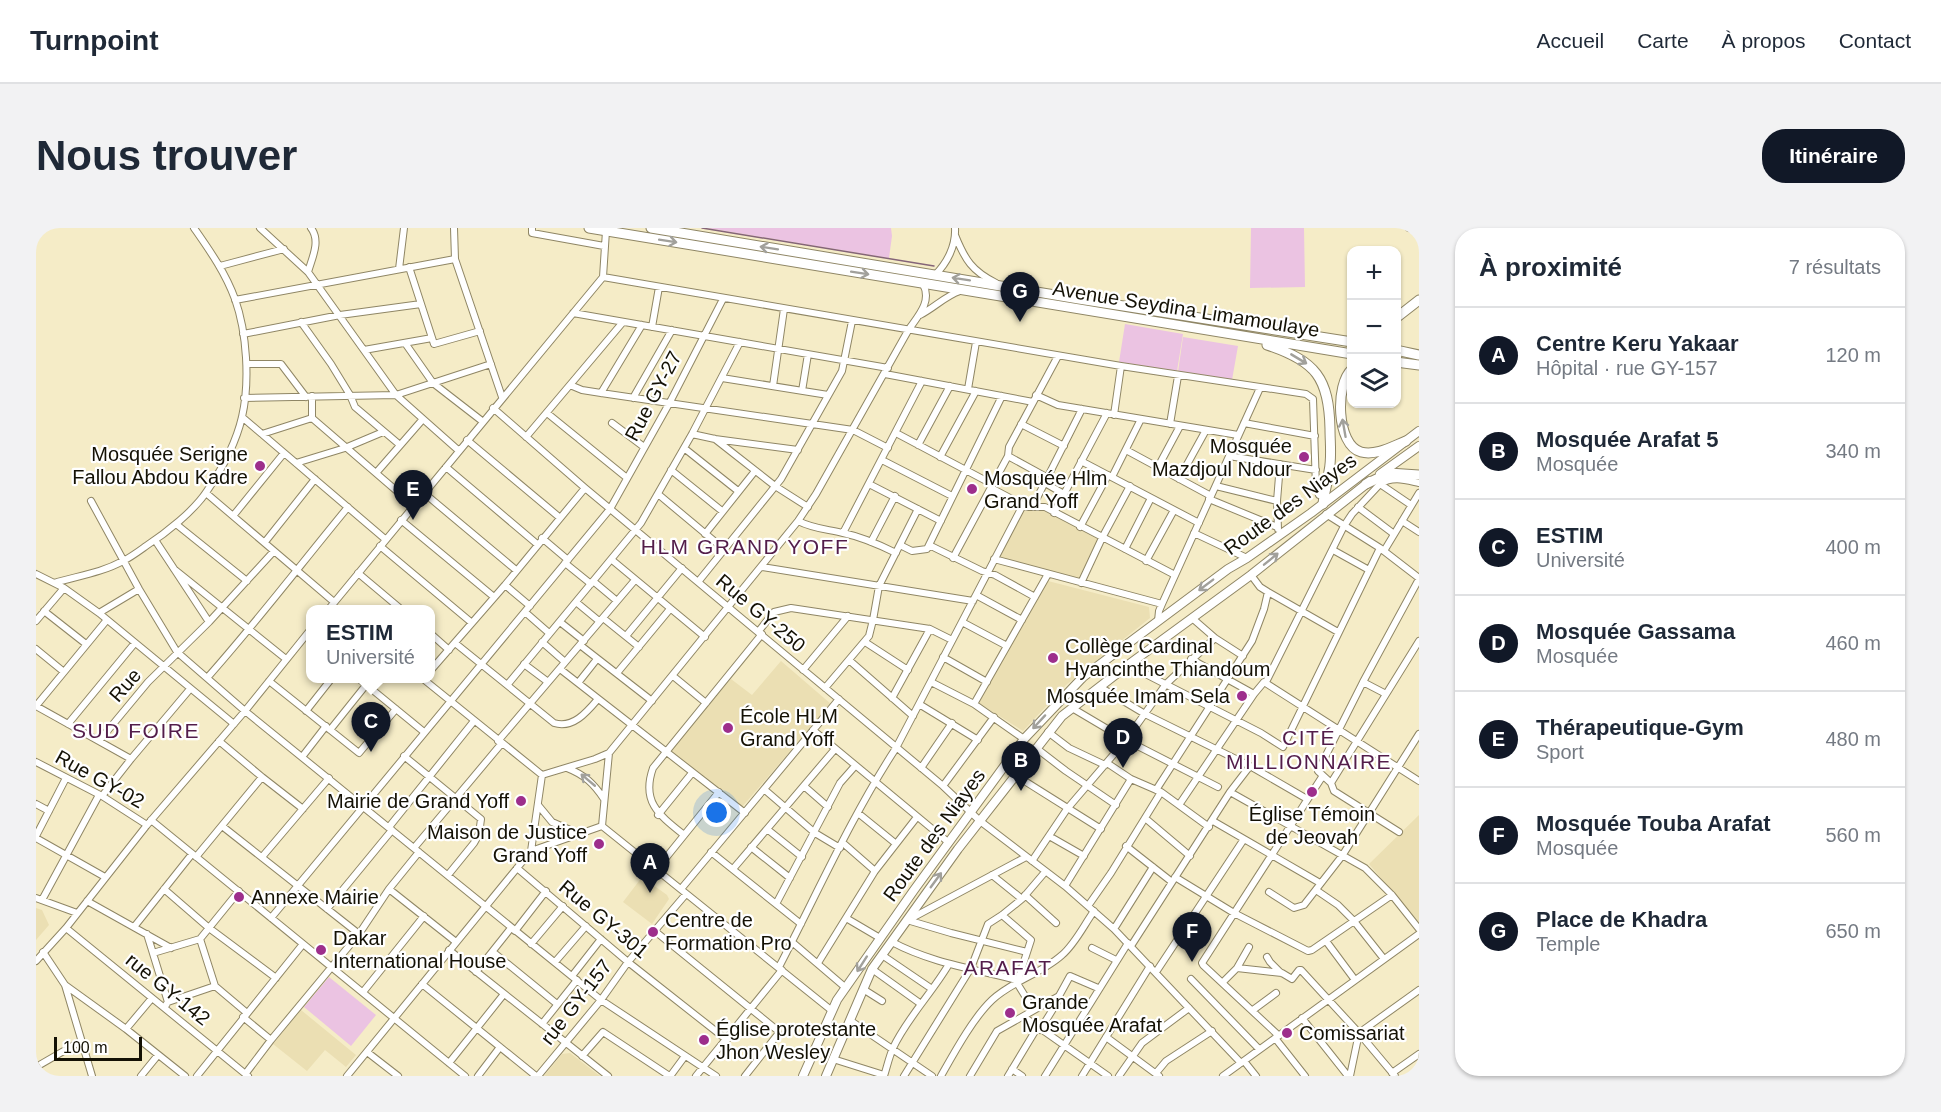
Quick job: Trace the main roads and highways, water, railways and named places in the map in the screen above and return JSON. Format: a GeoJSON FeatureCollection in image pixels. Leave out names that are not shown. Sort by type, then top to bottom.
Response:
{"type":"FeatureCollection","features":[{"type":"Feature","properties":{"kind":"highway","name":"Avenue Seydina Limamoulaye"},"geometry":{"type":"LineString","coordinates":[[589,228],[1347,353]]}},
{"type":"Feature","properties":{"kind":"highway","name":"Avenue Seydina Limamoulaye"},"geometry":{"type":"LineString","coordinates":[[651,228],[1347,340]]}},
{"type":"Feature","properties":{"kind":"highway"},"geometry":{"type":"LineString","coordinates":[[1401,314],[1419,300]]}},
{"type":"Feature","properties":{"kind":"highway"},"geometry":{"type":"LineString","coordinates":[[1245,337],[1275,347],[1300,359],[1319,376],[1324,385],[1330,411],[1330,461],[1324,500]]}},
{"type":"Feature","properties":{"kind":"highway"},"geometry":{"type":"LineString","coordinates":[[1401,352],[1419,355]]}},
{"type":"Feature","properties":{"kind":"highway"},"geometry":{"type":"LineString","coordinates":[[1401,363],[1419,365]]}},
{"type":"Feature","properties":{"kind":"highway"},"geometry":{"type":"LineString","coordinates":[[1347,375],[1342,389],[1342,427],[1350,445],[1362,452],[1375,453],[1406,441]]}},
{"type":"Feature","properties":{"kind":"highway"},"geometry":{"type":"LineString","coordinates":[[1366,484],[1389,473],[1419,475]]}},
{"type":"Feature","properties":{"kind":"main road","name":"Route des Niayes"},"geometry":{"type":"LineString","coordinates":[[803,1076],[831,1010],[880,938],[1024,739],[1083,677],[1228,569],[1248,558],[1279,530],[1419,430]]}},
{"type":"Feature","properties":{"kind":"main road","name":"Route des Niayes"},"geometry":{"type":"LineString","coordinates":[[826,1076],[872,969],[1048,732],[1072,708],[1419,446]]}},
{"type":"Feature","properties":{"kind":"waterway"},"geometry":{"type":"LineString","coordinates":[[702,228],[934,266]]}},
{"type":"Feature","properties":{"kind":"place","name":"Place de Khadra"},"geometry":{"type":"Point","coordinates":[1020,322]}},
{"type":"Feature","properties":{"kind":"place","name":"Mosquée Mazdjoul Ndour"},"geometry":{"type":"Point","coordinates":[1304,457]}},
{"type":"Feature","properties":{"kind":"place","name":"Mosquée Serigne Fallou Abdou Kadre"},"geometry":{"type":"Point","coordinates":[260,466]}},
{"type":"Feature","properties":{"kind":"place","name":"Mosquée Hlm Grand Yoff"},"geometry":{"type":"Point","coordinates":[972,489]}},
{"type":"Feature","properties":{"kind":"place","name":"Thérapeutique-Gym"},"geometry":{"type":"Point","coordinates":[413,520]}},
{"type":"Feature","properties":{"kind":"place","name":"Collège Cardinal Hyancinthe Thiandoum"},"geometry":{"type":"Point","coordinates":[1053,658]}},
{"type":"Feature","properties":{"kind":"place","name":"Mosquée Imam Sela"},"geometry":{"type":"Point","coordinates":[1242,696]}},
{"type":"Feature","properties":{"kind":"place","name":"École HLM Grand Yoff"},"geometry":{"type":"Point","coordinates":[728,728]}},
{"type":"Feature","properties":{"kind":"place","name":"ESTIM"},"geometry":{"type":"Point","coordinates":[371,752]}},
{"type":"Feature","properties":{"kind":"place","name":"Mosquée Gassama"},"geometry":{"type":"Point","coordinates":[1123,768]}},
{"type":"Feature","properties":{"kind":"place","name":"Mosquée Arafat 5"},"geometry":{"type":"Point","coordinates":[1021,791]}},
{"type":"Feature","properties":{"kind":"place","name":"Église Témoin de Jeovah"},"geometry":{"type":"Point","coordinates":[1312,792]}},
{"type":"Feature","properties":{"kind":"place","name":"Mairie de Grand Yoff"},"geometry":{"type":"Point","coordinates":[521,801]}},
{"type":"Feature","properties":{"kind":"place","name":"Maison de Justice Grand Yoff"},"geometry":{"type":"Point","coordinates":[599,844]}},
{"type":"Feature","properties":{"kind":"place","name":"Centre Keru Yakaar"},"geometry":{"type":"Point","coordinates":[650,893]}},
{"type":"Feature","properties":{"kind":"place","name":"Annexe Mairie"},"geometry":{"type":"Point","coordinates":[239,897]}},
{"type":"Feature","properties":{"kind":"place","name":"Centre de Formation Pro"},"geometry":{"type":"Point","coordinates":[653,932]}},
{"type":"Feature","properties":{"kind":"place","name":"Dakar International House"},"geometry":{"type":"Point","coordinates":[321,950]}},
{"type":"Feature","properties":{"kind":"place","name":"Mosquée Touba Arafat"},"geometry":{"type":"Point","coordinates":[1192,962]}},
{"type":"Feature","properties":{"kind":"place","name":"Grande Mosquée Arafat"},"geometry":{"type":"Point","coordinates":[1010,1013]}},
{"type":"Feature","properties":{"kind":"place","name":"Comissariat"},"geometry":{"type":"Point","coordinates":[1287,1033]}},
{"type":"Feature","properties":{"kind":"place","name":"Église protestante Jhon Wesley"},"geometry":{"type":"Point","coordinates":[704,1040]}},
{"type":"Feature","properties":{"kind":"district","name":"HLM GRAND YOFF"},"geometry":{"type":"Point","coordinates":[745,547]}},
{"type":"Feature","properties":{"kind":"district","name":"SUD FOIRE"},"geometry":{"type":"Point","coordinates":[136,731]}},
{"type":"Feature","properties":{"kind":"district","name":"CITÉ MILLIONNAIRE"},"geometry":{"type":"Point","coordinates":[1309,750]}},
{"type":"Feature","properties":{"kind":"district","name":"ARAFAT"},"geometry":{"type":"Point","coordinates":[1008,968]}}]}
